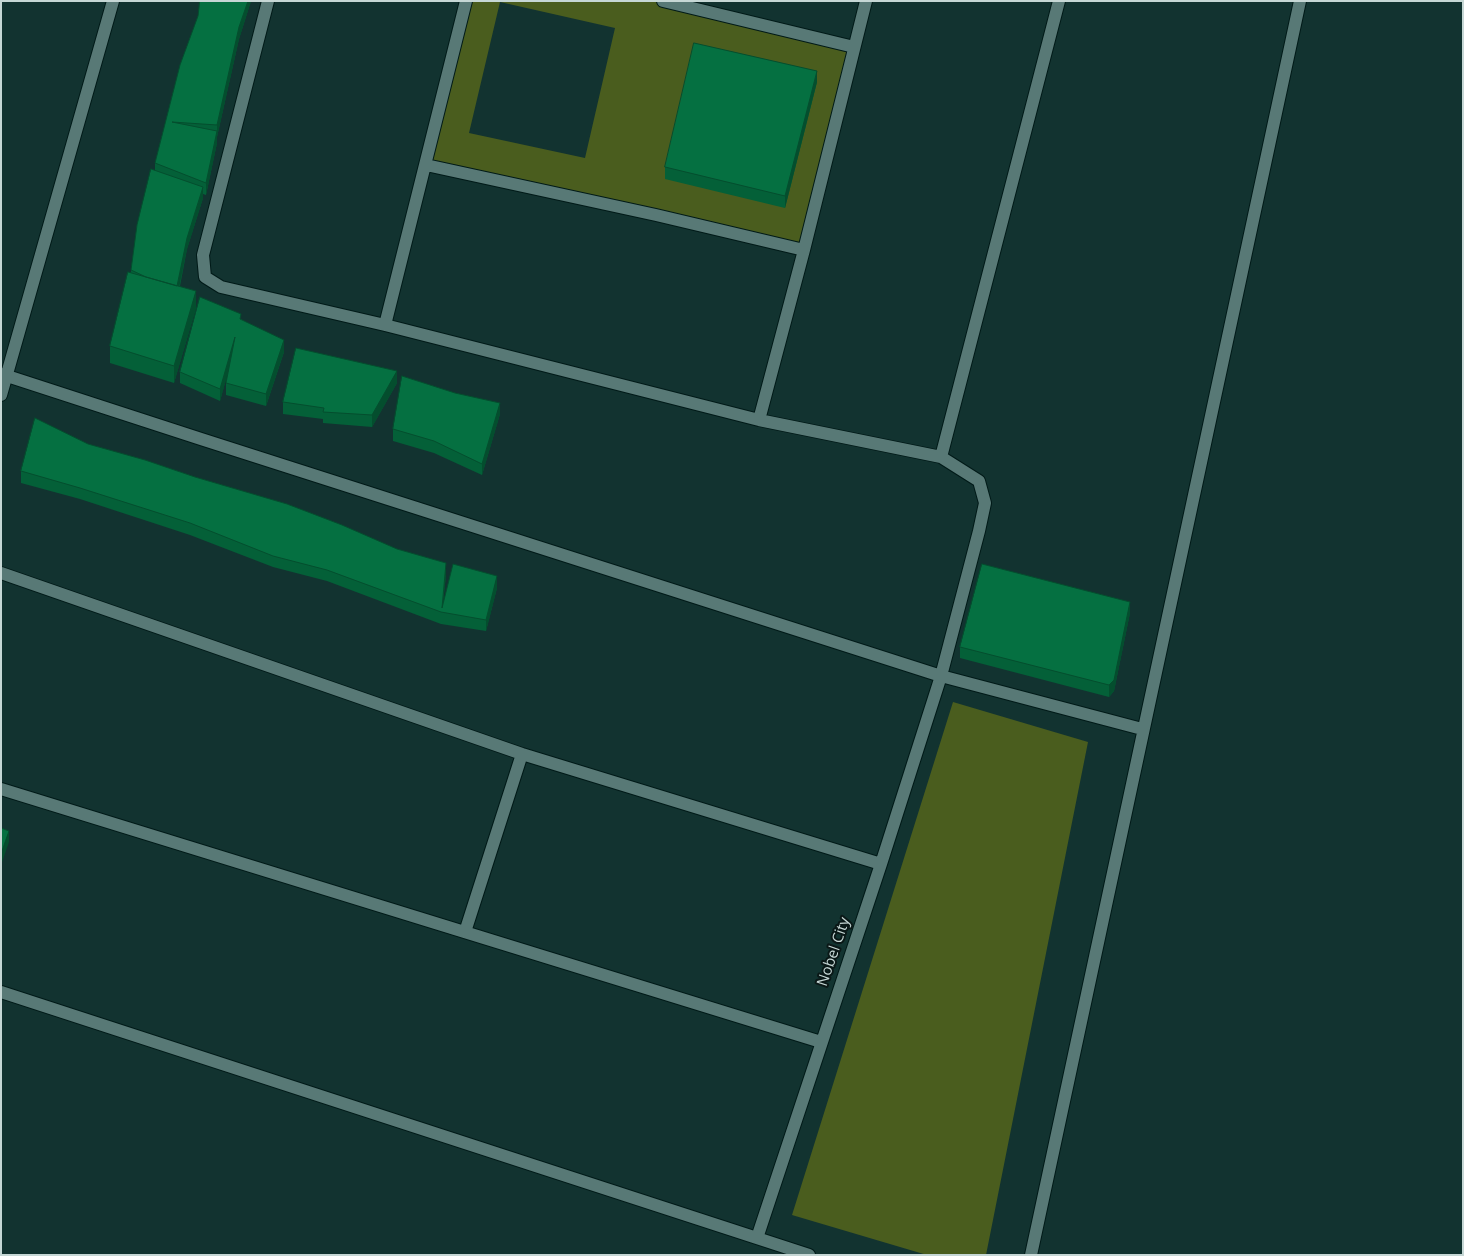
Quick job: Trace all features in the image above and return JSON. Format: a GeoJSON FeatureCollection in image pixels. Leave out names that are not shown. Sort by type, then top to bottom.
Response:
{"type":"FeatureCollection","features":[{"type":"Feature","properties":{"kind":"street"},"geometry":{"type":"LineString","coordinates":[[1,394],[4,375],[113,1]]}},
{"type":"Feature","properties":{"kind":"street","name":"Nobel City"},"geometry":{"type":"LineString","coordinates":[[268,1],[203,255],[205,277],[221,287],[385,325],[759,420],[941,457],[979,480],[985,503],[941,676],[758,1238]]}},
{"type":"Feature","properties":{"kind":"street"},"geometry":{"type":"LineString","coordinates":[[385,325],[466,1]]}},
{"type":"Feature","properties":{"kind":"street"},"geometry":{"type":"LineString","coordinates":[[662,1],[854,47]]}},
{"type":"Feature","properties":{"kind":"street"},"geometry":{"type":"LineString","coordinates":[[759,420],[804,250],[866,1]]}},
{"type":"Feature","properties":{"kind":"street"},"geometry":{"type":"LineString","coordinates":[[941,457],[1059,1]]}},
{"type":"Feature","properties":{"kind":"street"},"geometry":{"type":"LineString","coordinates":[[1031,1255],[1142,730],[1300,1]]}},
{"type":"Feature","properties":{"kind":"street"},"geometry":{"type":"LineString","coordinates":[[426,165],[647,213],[804,250]]}},
{"type":"Feature","properties":{"kind":"street"},"geometry":{"type":"LineString","coordinates":[[4,375],[941,676],[1142,730]]}},
{"type":"Feature","properties":{"kind":"street"},"geometry":{"type":"LineString","coordinates":[[1,572],[522,754],[881,864]]}},
{"type":"Feature","properties":{"kind":"street"},"geometry":{"type":"LineString","coordinates":[[465,932],[522,754]]}},
{"type":"Feature","properties":{"kind":"street"},"geometry":{"type":"LineString","coordinates":[[1,789],[821,1042]]}},
{"type":"Feature","properties":{"kind":"street"},"geometry":{"type":"LineString","coordinates":[[1,992],[809,1255]]}},
{"type":"Feature","properties":{"kind":"green space"},"geometry":{"type":"Polygon","coordinates":[[[466,1],[663,1],[854,47],[804,250],[426,165],[466,1]],[[500,2],[469,133],[585,158],[615,28],[500,2]]]}},
{"type":"Feature","properties":{"kind":"green space"},"geometry":{"type":"Polygon","coordinates":[[[953,702],[1088,742],[986,1255],[927,1255],[792,1215],[953,702]]]}},
{"type":"Feature","properties":{"kind":"building"},"geometry":{"type":"Polygon","coordinates":[[[200,1],[248,1],[239,27],[217,125],[172,122],[217,131],[206,183],[155,163],[180,65],[198,16],[200,1]]]}},
{"type":"Feature","properties":{"kind":"building"},"geometry":{"type":"Polygon","coordinates":[[[694,43],[817,71],[785,196],[665,167],[694,43]]]}},
{"type":"Feature","properties":{"kind":"building"},"geometry":{"type":"Polygon","coordinates":[[[151,169],[203,187],[187,238],[177,286],[146,277],[131,270],[137,225],[151,169]]]}},
{"type":"Feature","properties":{"kind":"building"},"geometry":{"type":"Polygon","coordinates":[[[128,272],[196,291],[174,366],[110,346],[128,272]]]}},
{"type":"Feature","properties":{"kind":"building"},"geometry":{"type":"Polygon","coordinates":[[[200,297],[241,314],[240,319],[284,340],[266,394],[226,383],[235,337],[220,389],[180,372],[200,297]]]}},
{"type":"Feature","properties":{"kind":"building"},"geometry":{"type":"Polygon","coordinates":[[[296,348],[397,371],[372,415],[323,412],[324,408],[283,402],[296,348]]]}},
{"type":"Feature","properties":{"kind":"building"},"geometry":{"type":"Polygon","coordinates":[[[402,376],[455,393],[500,403],[482,464],[434,441],[393,429],[402,376]]]}},
{"type":"Feature","properties":{"kind":"building"},"geometry":{"type":"Polygon","coordinates":[[[35,418],[88,444],[287,504],[397,549],[446,563],[442,608],[453,564],[497,576],[486,620],[441,612],[327,570],[273,556],[190,523],[21,471],[35,418]]]}},
{"type":"Feature","properties":{"kind":"building"},"geometry":{"type":"Polygon","coordinates":[[[982,564],[1130,602],[1114,680],[1109,685],[960,647],[982,564]]]}},
{"type":"Feature","properties":{"kind":"building"},"geometry":{"type":"Polygon","coordinates":[[[1,828],[9,831],[1,854],[1,828]]]}}]}
